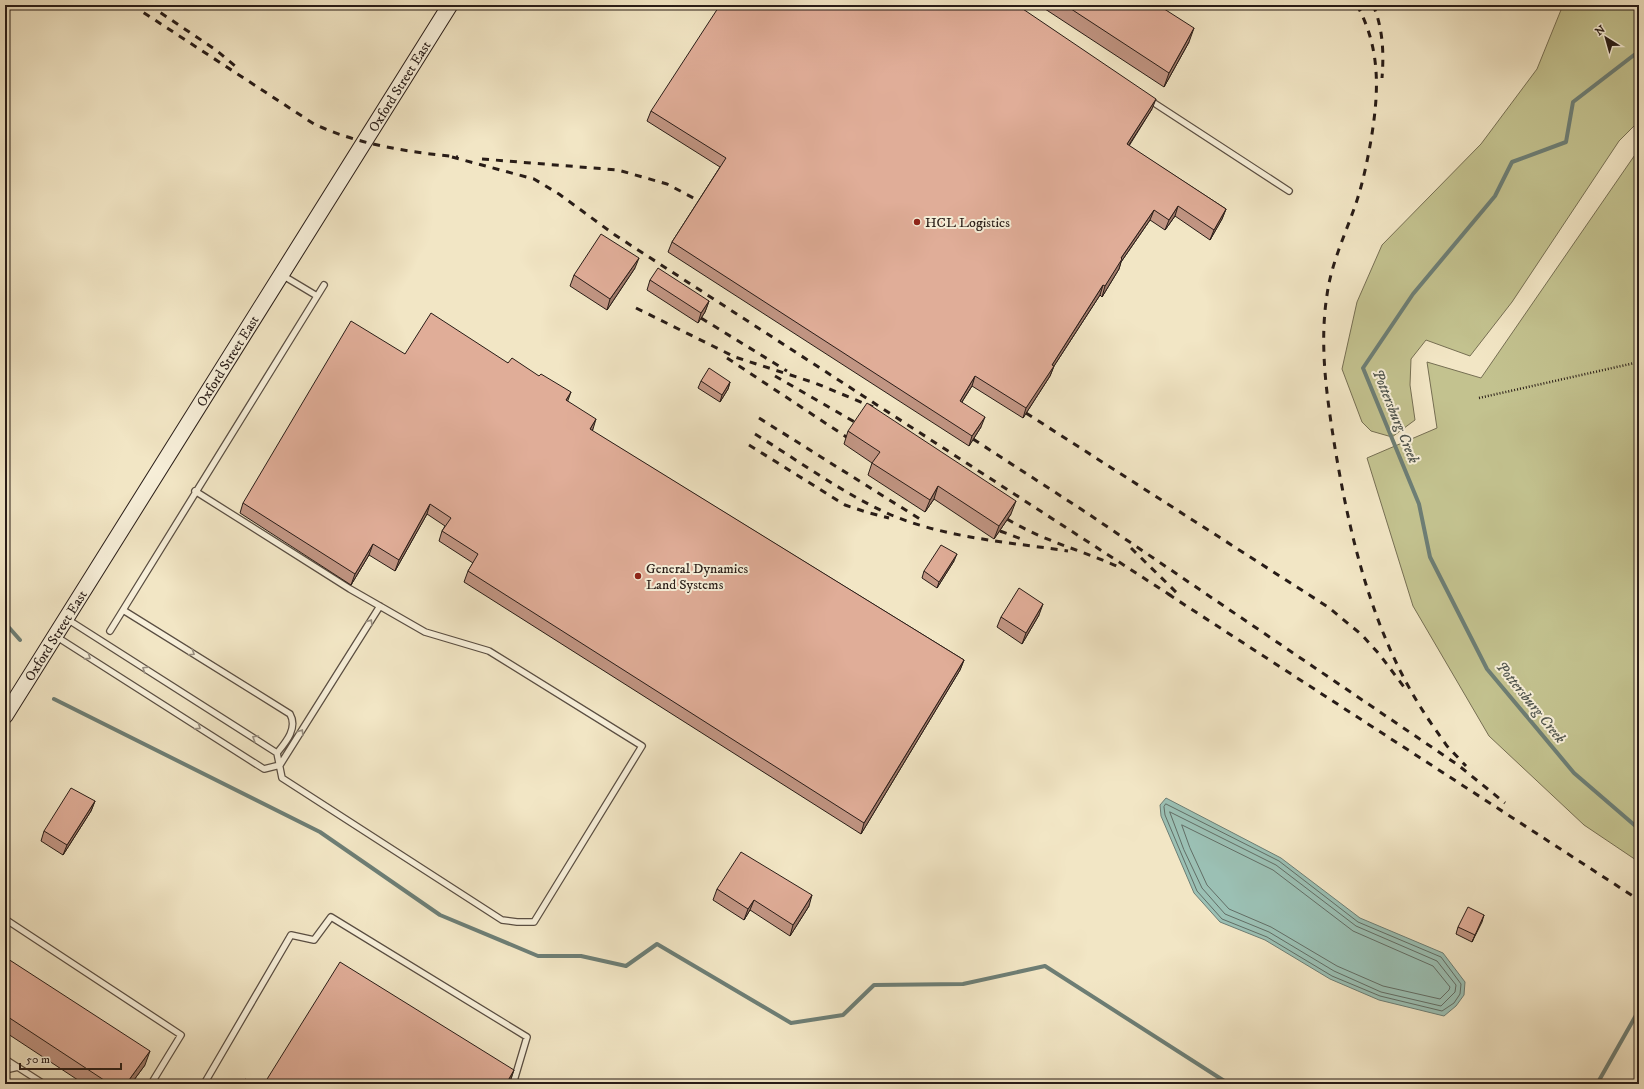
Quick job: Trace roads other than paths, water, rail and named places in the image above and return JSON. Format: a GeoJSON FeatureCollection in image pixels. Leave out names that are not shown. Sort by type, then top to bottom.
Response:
{"type":"FeatureCollection","features":[{"type":"Feature","properties":{"kind":"main road","name":"Oxford Street East"},"geometry":{"type":"LineString","coordinates":[[5,716],[450,5]]}},
{"type":"Feature","properties":{"kind":"lane"},"geometry":{"type":"LineString","coordinates":[[1144,96],[1289,191]]}},
{"type":"Feature","properties":{"kind":"lane"},"geometry":{"type":"LineString","coordinates":[[282,275],[318,296]]}},
{"type":"Feature","properties":{"kind":"lane"},"geometry":{"type":"LineString","coordinates":[[110,631],[195,491],[324,285]]}},
{"type":"Feature","properties":{"kind":"lane"},"geometry":{"type":"LineString","coordinates":[[66,618],[277,753],[282,778],[502,920],[534,922],[642,746],[488,651],[425,632],[380,606],[195,491]]}},
{"type":"Feature","properties":{"kind":"lane"},"geometry":{"type":"LineString","coordinates":[[56,636],[264,769],[280,765],[380,606]]}},
{"type":"Feature","properties":{"kind":"lane"},"geometry":{"type":"LineString","coordinates":[[123,610],[290,714],[293,729],[277,753]]}},
{"type":"Feature","properties":{"kind":"lane"},"geometry":{"type":"LineString","coordinates":[[204,1084],[291,935],[314,940],[332,917],[527,1037],[513,1084]]}},
{"type":"Feature","properties":{"kind":"lane"},"geometry":{"type":"LineString","coordinates":[[5,919],[181,1034],[152,1084]]}},
{"type":"Feature","properties":{"kind":"lane"},"geometry":{"type":"LineString","coordinates":[[5,1059],[44,1084]]}},
{"type":"Feature","properties":{"kind":"lane"},"geometry":{"type":"LineString","coordinates":[[5,1070],[18,1067]]}},
{"type":"Feature","properties":{"kind":"water"},"geometry":{"type":"Polygon","coordinates":[[[1166,798],[1281,858],[1360,918],[1443,953],[1465,982],[1464,995],[1456,1006],[1444,1016],[1379,1000],[1330,979],[1265,940],[1220,922],[1194,893],[1161,816],[1160,805],[1166,798]]]}},
{"type":"Feature","properties":{"kind":"waterway","name":"Pottersburg Creek"},"geometry":{"type":"LineString","coordinates":[[1639,54],[1634,55],[1573,102],[1566,142],[1512,162],[1495,196],[1413,294],[1363,368],[1419,504],[1430,557],[1487,669],[1574,773],[1639,829]]}},
{"type":"Feature","properties":{"kind":"waterway"},"geometry":{"type":"LineString","coordinates":[[5,623],[20,640]]}},
{"type":"Feature","properties":{"kind":"waterway"},"geometry":{"type":"LineString","coordinates":[[54,699],[320,832],[440,915],[538,956],[581,956],[626,966],[657,944],[791,1023],[843,1015],[874,985],[963,984],[1045,966],[1229,1084]]}},
{"type":"Feature","properties":{"kind":"waterway","name":"Pottersburg Creek"},"geometry":{"type":"LineString","coordinates":[[1597,1084],[1639,1010]]}},
{"type":"Feature","properties":{"kind":"railway"},"geometry":{"type":"LineString","coordinates":[[132,5],[314,124],[366,142],[421,153],[458,157]]}},
{"type":"Feature","properties":{"kind":"railway"},"geometry":{"type":"LineString","coordinates":[[149,5],[216,50],[240,70]]}},
{"type":"Feature","properties":{"kind":"railway"},"geometry":{"type":"LineString","coordinates":[[1357,5],[1365,21],[1374,54],[1376,71],[1376,105],[1362,184],[1329,284],[1324,333],[1325,372],[1341,484],[1368,591],[1380,625],[1395,659],[1411,692],[1431,723]]}},
{"type":"Feature","properties":{"kind":"railway"},"geometry":{"type":"LineString","coordinates":[[1373,5],[1381,32],[1383,59],[1382,78]]}},
{"type":"Feature","properties":{"kind":"railway"},"geometry":{"type":"LineString","coordinates":[[452,157],[534,179],[559,194],[615,235],[1173,597]]}},
{"type":"Feature","properties":{"kind":"railway"},"geometry":{"type":"LineString","coordinates":[[482,159],[618,170],[667,184],[701,202]]}},
{"type":"Feature","properties":{"kind":"railway"},"geometry":{"type":"LineString","coordinates":[[636,308],[735,357],[815,383],[873,407]]}},
{"type":"Feature","properties":{"kind":"railway"},"geometry":{"type":"LineString","coordinates":[[701,318],[787,371]]}},
{"type":"Feature","properties":{"kind":"railway"},"geometry":{"type":"LineString","coordinates":[[727,358],[848,438]]}},
{"type":"Feature","properties":{"kind":"railway"},"geometry":{"type":"LineString","coordinates":[[775,376],[858,424]]}},
{"type":"Feature","properties":{"kind":"railway"},"geometry":{"type":"LineString","coordinates":[[1026,413],[1328,607],[1362,635],[1380,655],[1404,687]]}},
{"type":"Feature","properties":{"kind":"railway"},"geometry":{"type":"LineString","coordinates":[[759,418],[923,521]]}},
{"type":"Feature","properties":{"kind":"railway"},"geometry":{"type":"LineString","coordinates":[[755,434],[854,496],[889,514],[910,522],[954,534],[1068,551]]}},
{"type":"Feature","properties":{"kind":"railway"},"geometry":{"type":"LineString","coordinates":[[973,439],[1087,513],[1458,765],[1505,803]]}},
{"type":"Feature","properties":{"kind":"railway"},"geometry":{"type":"LineString","coordinates":[[749,445],[845,505],[889,518]]}},
{"type":"Feature","properties":{"kind":"railway"},"geometry":{"type":"LineString","coordinates":[[1007,519],[1035,534],[1121,568]]}},
{"type":"Feature","properties":{"kind":"railway"},"geometry":{"type":"LineString","coordinates":[[1000,531],[1024,540]]}},
{"type":"Feature","properties":{"kind":"railway"},"geometry":{"type":"LineString","coordinates":[[1131,548],[1181,597]]}},
{"type":"Feature","properties":{"kind":"railway"},"geometry":{"type":"LineString","coordinates":[[1168,594],[1639,900]]}},
{"type":"Feature","properties":{"kind":"railway"},"geometry":{"type":"LineString","coordinates":[[1428,719],[1447,746],[1466,766]]}},
{"type":"Feature","properties":{"kind":"place","name":"HCL Logistics"},"geometry":{"type":"Point","coordinates":[917,222]}},
{"type":"Feature","properties":{"kind":"place","name":"General Dynamics Land Systems"},"geometry":{"type":"Point","coordinates":[638,576]}}]}
